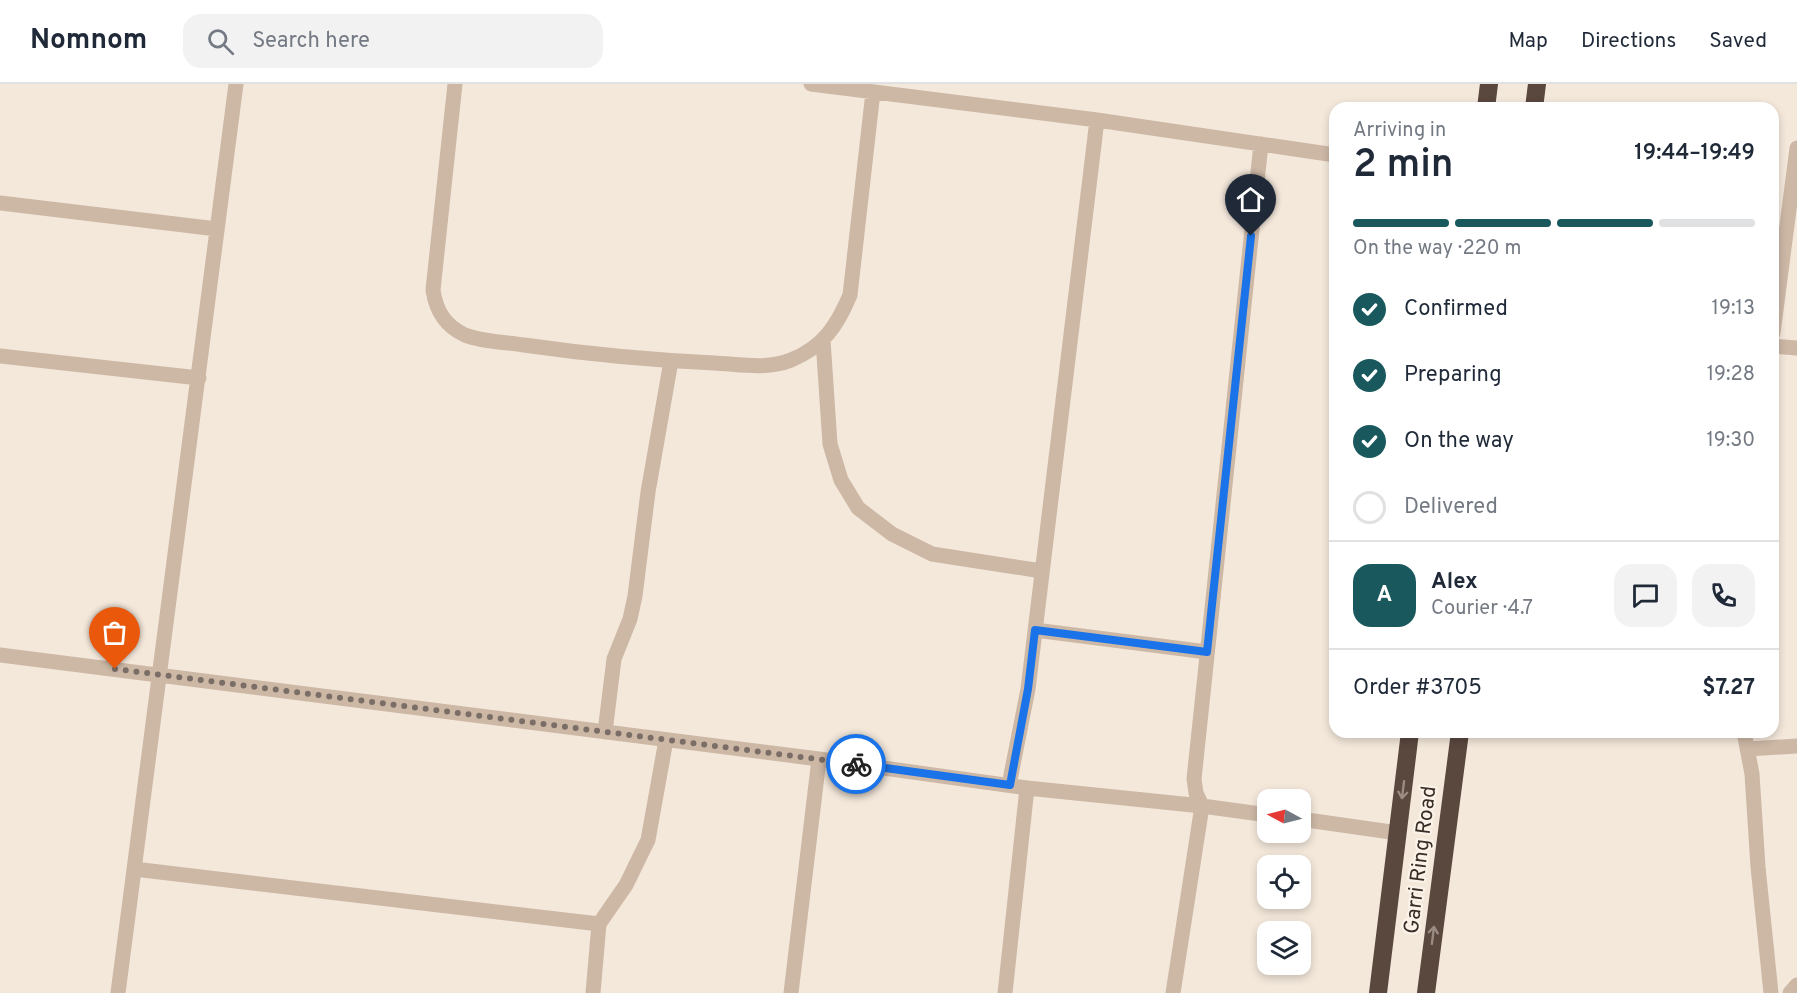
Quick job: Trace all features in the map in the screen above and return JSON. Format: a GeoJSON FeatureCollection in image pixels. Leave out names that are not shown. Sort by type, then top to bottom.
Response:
{"type":"FeatureCollection","features":[{"type":"Feature","properties":{"kind":"highway"},"geometry":{"type":"LineString","coordinates":[[1487,102],[1489,84]]}},
{"type":"Feature","properties":{"kind":"highway"},"geometry":{"type":"LineString","coordinates":[[1535,102],[1537,84]]}},
{"type":"Feature","properties":{"kind":"highway","name":"Garri Ring Road"},"geometry":{"type":"LineString","coordinates":[[1378,993],[1409,738]]}},
{"type":"Feature","properties":{"kind":"highway","name":"Garri Ring Road"},"geometry":{"type":"LineString","coordinates":[[1426,993],[1459,738]]}},
{"type":"Feature","properties":{"kind":"street"},"geometry":{"type":"LineString","coordinates":[[118,993],[236,84]]}},
{"type":"Feature","properties":{"kind":"street"},"geometry":{"type":"LineString","coordinates":[[455,84],[433,290],[438,312],[450,327],[468,336],[579,352],[671,361],[770,366],[789,361],[807,352],[823,340],[840,320],[850,295],[873,92]]}},
{"type":"Feature","properties":{"kind":"street"},"geometry":{"type":"LineString","coordinates":[[811,84],[873,92],[903,90],[1329,154]]}},
{"type":"Feature","properties":{"kind":"street"},"geometry":{"type":"LineString","coordinates":[[1010,785],[1028,689],[1097,120]]}},
{"type":"Feature","properties":{"kind":"street"},"geometry":{"type":"LineString","coordinates":[[1173,993],[1202,806],[1196,793],[1194,779],[1261,144]]}},
{"type":"Feature","properties":{"kind":"street"},"geometry":{"type":"LineString","coordinates":[[1779,287],[1797,148]]}},
{"type":"Feature","properties":{"kind":"street"},"geometry":{"type":"LineString","coordinates":[[0,203],[217,229]]}},
{"type":"Feature","properties":{"kind":"street"},"geometry":{"type":"LineString","coordinates":[[823,340],[830,444],[841,480],[858,508],[892,534],[932,554],[1042,570]]}},
{"type":"Feature","properties":{"kind":"street"},"geometry":{"type":"LineString","coordinates":[[1779,346],[1797,348]]}},
{"type":"Feature","properties":{"kind":"street"},"geometry":{"type":"LineString","coordinates":[[0,356],[199,378]]}},
{"type":"Feature","properties":{"kind":"street"},"geometry":{"type":"LineString","coordinates":[[605,732],[614,659],[630,619],[635,596],[648,492],[671,361]]}},
{"type":"Feature","properties":{"kind":"street"},"geometry":{"type":"LineString","coordinates":[[1035,630],[1207,652]]}},
{"type":"Feature","properties":{"kind":"street"},"geometry":{"type":"LineString","coordinates":[[0,655],[819,759],[1027,788],[1257,814]]}},
{"type":"Feature","properties":{"kind":"street"},"geometry":{"type":"LineString","coordinates":[[1745,738],[1752,774],[1758,867],[1771,993]]}},
{"type":"Feature","properties":{"kind":"street"},"geometry":{"type":"LineString","coordinates":[[593,993],[599,924],[626,885],[648,840],[666,740]]}},
{"type":"Feature","properties":{"kind":"street"},"geometry":{"type":"LineString","coordinates":[[1747,749],[1797,746]]}},
{"type":"Feature","properties":{"kind":"street"},"geometry":{"type":"LineString","coordinates":[[791,993],[819,759]]}},
{"type":"Feature","properties":{"kind":"street"},"geometry":{"type":"LineString","coordinates":[[1005,993],[1027,788]]}},
{"type":"Feature","properties":{"kind":"street"},"geometry":{"type":"LineString","coordinates":[[1311,821],[1398,833]]}},
{"type":"Feature","properties":{"kind":"street"},"geometry":{"type":"LineString","coordinates":[[134,869],[599,924]]}},
{"type":"Feature","properties":{"kind":"street"},"geometry":{"type":"LineString","coordinates":[[1790,993],[1797,986]]}},
{"type":"Feature","properties":{"kind":"way so far"},"geometry":{"type":"LineString","coordinates":[[115,669],[856,764]]}},
{"type":"Feature","properties":{"kind":"route"},"geometry":{"type":"LineString","coordinates":[[856,764],[1010,785],[1028,689],[1035,630],[1207,652],[1251,236]]}}]}
